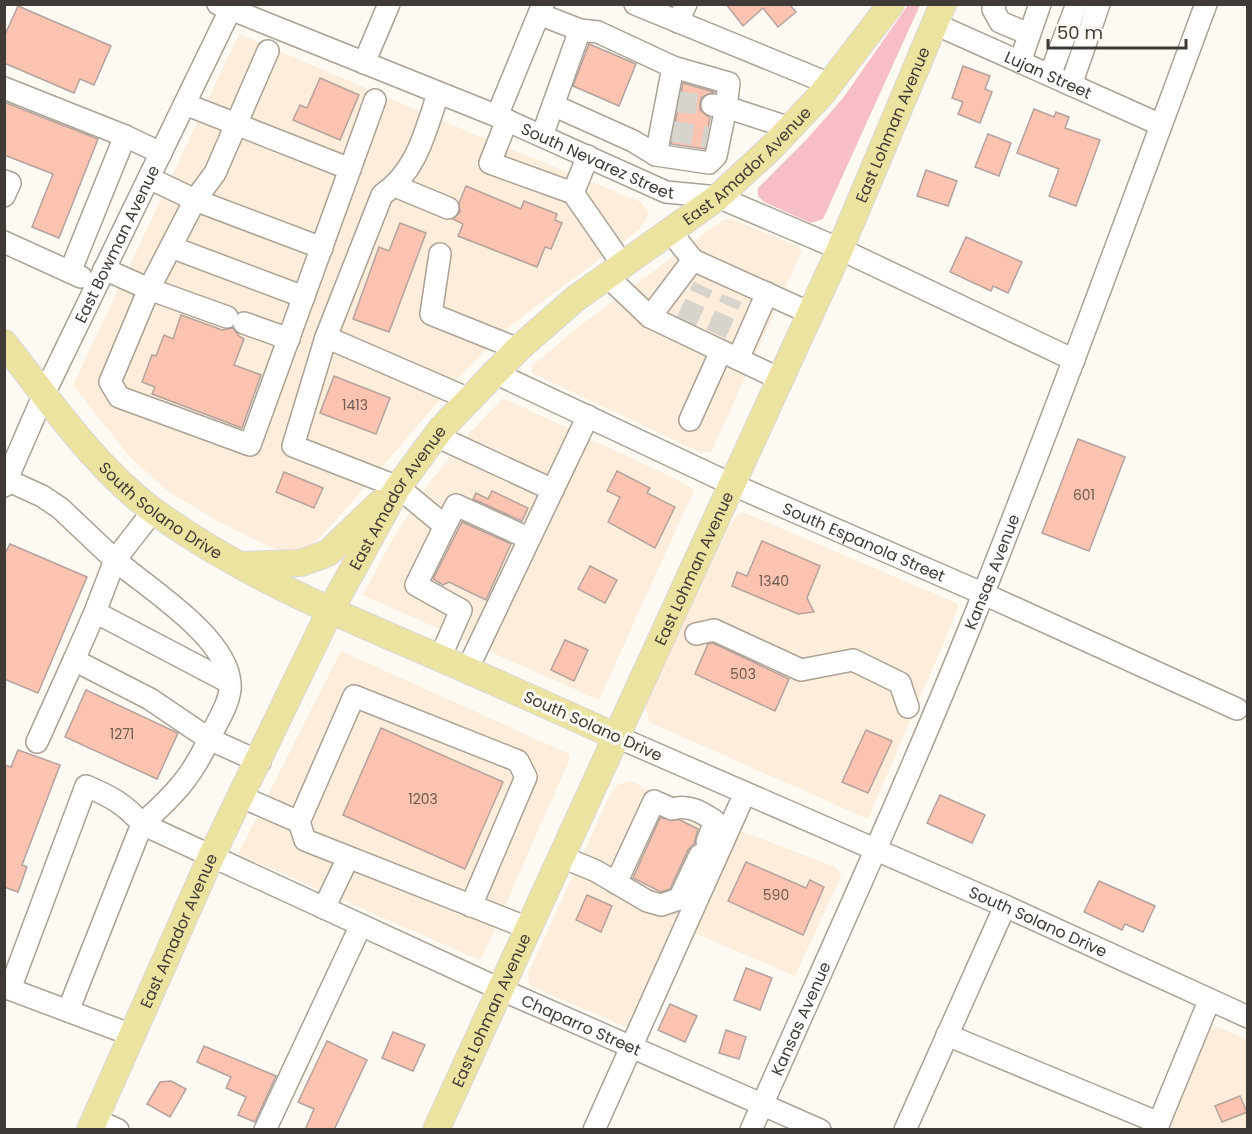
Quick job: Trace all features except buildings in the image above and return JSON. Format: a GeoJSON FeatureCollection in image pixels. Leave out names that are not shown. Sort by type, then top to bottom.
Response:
{"type":"FeatureCollection","features":[{"type":"Feature","properties":{"kind":"main road","name":"East Amador Avenue"},"geometry":{"type":"LineString","coordinates":[[92,1124],[212,857],[260,762],[330,611],[398,487],[436,436],[493,372],[518,349],[576,299],[718,197],[790,128],[830,84],[891,4]]}},
{"type":"Feature","properties":{"kind":"main road","name":"East Lohman Avenue"},"geometry":{"type":"LineString","coordinates":[[436,1130],[840,249],[939,14]]}},
{"type":"Feature","properties":{"kind":"main road","name":"South Solano Drive"},"geometry":{"type":"LineString","coordinates":[[4,343],[104,466],[153,511],[235,566],[330,611],[615,736]]}},
{"type":"Feature","properties":{"kind":"main road"},"geometry":{"type":"LineString","coordinates":[[235,566],[301,563],[328,553],[398,487]]}},
{"type":"Feature","properties":{"kind":"street"},"geometry":{"type":"LineString","coordinates":[[364,63],[389,4]]}},
{"type":"Feature","properties":{"kind":"street"},"geometry":{"type":"LineString","coordinates":[[635,4],[682,13],[830,84]]}},
{"type":"Feature","properties":{"kind":"street"},"geometry":{"type":"LineString","coordinates":[[995,4],[993,9],[1000,22],[1029,34]]}},
{"type":"Feature","properties":{"kind":"street"},"geometry":{"type":"LineString","coordinates":[[1020,62],[1040,4]]}},
{"type":"Feature","properties":{"kind":"street"},"geometry":{"type":"LineString","coordinates":[[1050,75],[1077,4]]}},
{"type":"Feature","properties":{"kind":"street"},"geometry":{"type":"LineString","coordinates":[[1071,85],[1099,4]]}},
{"type":"Feature","properties":{"kind":"street","name":"Kansas Avenue"},"geometry":{"type":"LineString","coordinates":[[751,1130],[984,594],[1074,360],[1206,4]]}},
{"type":"Feature","properties":{"kind":"street","name":"South Nevarez Street"},"geometry":{"type":"LineString","coordinates":[[227,6],[438,94],[502,118],[666,192],[718,197],[840,249],[1074,360]]}},
{"type":"Feature","properties":{"kind":"street","name":"East Bowman Avenue"},"geometry":{"type":"LineString","coordinates":[[6,483],[44,394],[185,104],[227,6]]}},
{"type":"Feature","properties":{"kind":"street"},"geometry":{"type":"LineString","coordinates":[[555,106],[633,141],[656,155],[709,163],[716,156],[713,138],[719,106],[729,83],[673,68],[598,32],[580,30],[541,9],[502,118],[490,163],[573,193],[615,271],[650,317],[684,327],[780,379]]}},
{"type":"Feature","properties":{"kind":"street","name":"Lujan Street"},"geometry":{"type":"LineString","coordinates":[[939,14],[1020,62],[1161,125]]}},
{"type":"Feature","properties":{"kind":"street"},"geometry":{"type":"LineString","coordinates":[[542,136],[555,106],[580,30]]}},
{"type":"Feature","properties":{"kind":"street"},"geometry":{"type":"LineString","coordinates":[[268,51],[215,173],[195,200],[149,289],[110,382],[119,397],[250,445],[375,100]]}},
{"type":"Feature","properties":{"kind":"street"},"geometry":{"type":"LineString","coordinates":[[656,155],[666,130],[673,68]]}},
{"type":"Feature","properties":{"kind":"street"},"geometry":{"type":"LineString","coordinates":[[4,88],[125,136],[161,153]]}},
{"type":"Feature","properties":{"kind":"street"},"geometry":{"type":"LineString","coordinates":[[438,94],[414,162],[395,186],[382,195],[366,230],[326,337],[293,446],[398,487],[445,526]]}},
{"type":"Feature","properties":{"kind":"street"},"geometry":{"type":"LineString","coordinates":[[185,104],[350,169]]}},
{"type":"Feature","properties":{"kind":"street"},"geometry":{"type":"LineString","coordinates":[[719,106],[790,128]]}},
{"type":"Feature","properties":{"kind":"street"},"geometry":{"type":"LineString","coordinates":[[70,272],[125,136]]}},
{"type":"Feature","properties":{"kind":"street"},"geometry":{"type":"LineString","coordinates":[[623,172],[633,141]]}},
{"type":"Feature","properties":{"kind":"street"},"geometry":{"type":"LineString","coordinates":[[573,193],[588,156]]}},
{"type":"Feature","properties":{"kind":"street"},"geometry":{"type":"LineString","coordinates":[[149,178],[195,200],[322,248]]}},
{"type":"Feature","properties":{"kind":"street"},"geometry":{"type":"LineString","coordinates":[[4,181],[10,183],[4,196]]}},
{"type":"Feature","properties":{"kind":"street"},"geometry":{"type":"LineString","coordinates":[[395,186],[448,208]]}},
{"type":"Feature","properties":{"kind":"street"},"geometry":{"type":"LineString","coordinates":[[670,231],[703,272],[735,289],[767,293],[810,313]]}},
{"type":"Feature","properties":{"kind":"street"},"geometry":{"type":"LineString","coordinates":[[4,242],[70,272],[149,289],[289,339]]}},
{"type":"Feature","properties":{"kind":"street"},"geometry":{"type":"LineString","coordinates":[[171,247],[304,297]]}},
{"type":"Feature","properties":{"kind":"street"},"geometry":{"type":"LineString","coordinates":[[440,254],[431,314],[518,349]]}},
{"type":"Feature","properties":{"kind":"street"},"geometry":{"type":"LineString","coordinates":[[650,317],[703,272]]}},
{"type":"Feature","properties":{"kind":"street"},"geometry":{"type":"LineString","coordinates":[[690,420],[721,347],[767,293]]}},
{"type":"Feature","properties":{"kind":"street"},"geometry":{"type":"LineString","coordinates":[[326,337],[469,399]]}},
{"type":"Feature","properties":{"kind":"street","name":"South Espanola Street"},"geometry":{"type":"LineString","coordinates":[[493,372],[731,484],[984,594],[1237,709]]}},
{"type":"Feature","properties":{"kind":"street"},"geometry":{"type":"LineString","coordinates":[[467,670],[588,416]]}},
{"type":"Feature","properties":{"kind":"street"},"geometry":{"type":"LineString","coordinates":[[436,436],[553,490]]}},
{"type":"Feature","properties":{"kind":"street"},"geometry":{"type":"LineString","coordinates":[[6,483],[42,496],[60,508],[115,560],[203,633],[216,649],[230,683],[228,697],[196,767],[182,786],[142,824],[68,1011]]}},
{"type":"Feature","properties":{"kind":"street"},"geometry":{"type":"LineString","coordinates":[[440,658],[461,610],[417,585],[456,505],[528,538]]}},
{"type":"Feature","properties":{"kind":"street"},"geometry":{"type":"LineString","coordinates":[[37,742],[95,612],[115,560],[153,511]]}},
{"type":"Feature","properties":{"kind":"street"},"geometry":{"type":"LineString","coordinates":[[95,612],[230,683]]}},
{"type":"Feature","properties":{"kind":"street"},"geometry":{"type":"LineString","coordinates":[[696,634],[714,630],[801,670],[853,660],[900,683],[908,707]]}},
{"type":"Feature","properties":{"kind":"street"},"geometry":{"type":"LineString","coordinates":[[74,660],[150,699],[209,739],[260,762]]}},
{"type":"Feature","properties":{"kind":"street"},"geometry":{"type":"LineString","coordinates":[[471,906],[526,777],[518,761],[354,696],[299,822],[305,840],[348,858],[471,906],[528,928]]}},
{"type":"Feature","properties":{"kind":"street","name":"South Solano Drive"},"geometry":{"type":"LineString","coordinates":[[615,736],[1005,906],[1248,1017]]}},
{"type":"Feature","properties":{"kind":"street"},"geometry":{"type":"LineString","coordinates":[[560,856],[596,871],[647,902],[661,905],[679,899],[704,849],[714,779]]}},
{"type":"Feature","properties":{"kind":"street"},"geometry":{"type":"LineString","coordinates":[[132,1035],[7,988],[86,786],[113,797],[127,806],[142,824]]}},
{"type":"Feature","properties":{"kind":"street"},"geometry":{"type":"LineString","coordinates":[[594,1130],[745,793]]}},
{"type":"Feature","properties":{"kind":"street"},"geometry":{"type":"LineString","coordinates":[[242,797],[299,822]]}},
{"type":"Feature","properties":{"kind":"street"},"geometry":{"type":"LineString","coordinates":[[616,883],[654,801],[672,809],[683,806],[708,816]]}},
{"type":"Feature","properties":{"kind":"street","name":"Chaparro Street"},"geometry":{"type":"LineString","coordinates":[[142,824],[502,990],[820,1130]]}},
{"type":"Feature","properties":{"kind":"street"},"geometry":{"type":"LineString","coordinates":[[324,908],[348,858]]}},
{"type":"Feature","properties":{"kind":"street"},"geometry":{"type":"LineString","coordinates":[[905,1130],[1005,906]]}},
{"type":"Feature","properties":{"kind":"street"},"geometry":{"type":"LineString","coordinates":[[265,1130],[361,925]]}},
{"type":"Feature","properties":{"kind":"street"},"geometry":{"type":"LineString","coordinates":[[947,1035],[1157,1126],[1209,1001]]}},
{"type":"Feature","properties":{"kind":"street"},"geometry":{"type":"LineString","coordinates":[[92,1124],[118,1130]]}},
{"type":"Feature","properties":{"kind":"shaded area"},"geometry":{"type":"Polygon","coordinates":[[[908,5],[920,5],[823,219],[811,223],[764,202],[758,196],[758,188],[808,138],[843,98],[908,5]]]}},
{"type":"Feature","properties":{"kind":"shaded area"},"geometry":{"type":"Polygon","coordinates":[[[239,34],[495,143],[641,202],[649,213],[641,228],[511,325],[460,376],[314,543],[291,553],[270,547],[219,522],[169,492],[129,456],[73,385],[239,34]]]}},
{"type":"Feature","properties":{"kind":"shaded area"},"geometry":{"type":"Polygon","coordinates":[[[732,219],[797,246],[802,251],[712,451],[701,453],[532,373],[532,366],[577,328],[716,225],[724,220],[732,219]]]}},
{"type":"Feature","properties":{"kind":"shaded area"},"geometry":{"type":"Polygon","coordinates":[[[503,398],[680,481],[694,490],[599,700],[363,595],[392,540],[430,482],[466,437],[503,398]]]}},
{"type":"Feature","properties":{"kind":"shaded area"},"geometry":{"type":"Polygon","coordinates":[[[739,513],[745,513],[958,604],[958,609],[868,819],[649,722],[646,705],[729,526],[739,513]]]}},
{"type":"Feature","properties":{"kind":"shaded area"},"geometry":{"type":"Polygon","coordinates":[[[341,651],[569,754],[570,758],[483,956],[479,960],[238,854],[341,651]]]}},
{"type":"Feature","properties":{"kind":"shaded area"},"geometry":{"type":"Polygon","coordinates":[[[631,781],[721,823],[629,1028],[537,989],[530,985],[528,974],[610,795],[617,785],[631,781]]]}},
{"type":"Feature","properties":{"kind":"shaded area"},"geometry":{"type":"Polygon","coordinates":[[[736,829],[835,867],[840,872],[841,876],[795,976],[690,931],[736,829]]]}},
{"type":"Feature","properties":{"kind":"shaded area"},"geometry":{"type":"Polygon","coordinates":[[[1219,1027],[1247,1040],[1247,1129],[1177,1130],[1168,1126],[1211,1028],[1219,1027]]]}},
{"type":"Feature","properties":{"kind":"tunnel"},"geometry":{"type":"LineString","coordinates":[[676,102],[712,105]]}},
{"type":"Feature","properties":{"kind":"tunnel"},"geometry":{"type":"LineString","coordinates":[[672,131],[707,137]]}},
{"type":"Feature","properties":{"kind":"tunnel"},"geometry":{"type":"LineString","coordinates":[[686,322],[703,286]]}},
{"type":"Feature","properties":{"kind":"tunnel"},"geometry":{"type":"LineString","coordinates":[[716,334],[732,298]]}}]}
